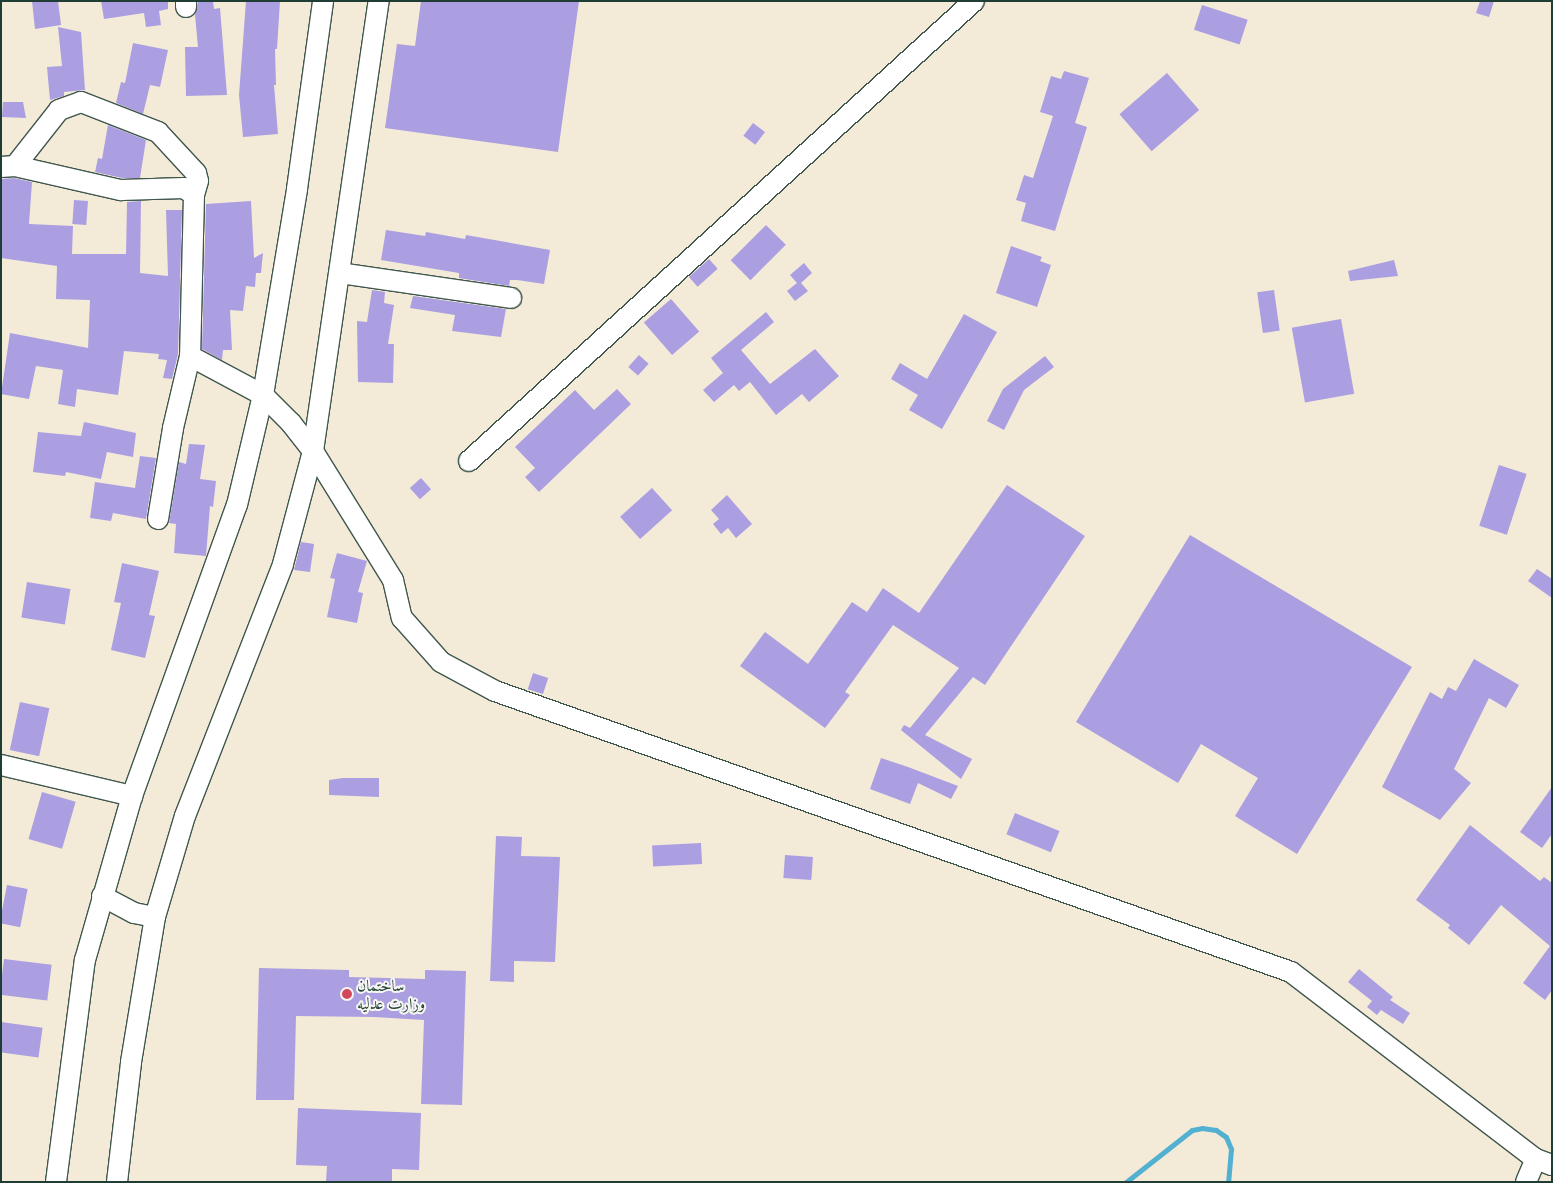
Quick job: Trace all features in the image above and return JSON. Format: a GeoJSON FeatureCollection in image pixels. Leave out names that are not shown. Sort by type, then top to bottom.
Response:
{"type":"FeatureCollection","features":[{"type":"Feature","properties":{"kind":"street"},"geometry":{"type":"LineString","coordinates":[[56,1182],[85,960],[132,796],[237,505],[263,395],[297,189],[323,1]]}},
{"type":"Feature","properties":{"kind":"street"},"geometry":{"type":"LineString","coordinates":[[118,1182],[131,1062],[155,917],[185,816],[283,564],[313,451],[379,1]]}},
{"type":"Feature","properties":{"kind":"street"},"geometry":{"type":"LineString","coordinates":[[469,461],[974,1]]}},
{"type":"Feature","properties":{"kind":"street"},"geometry":{"type":"LineString","coordinates":[[8,166],[59,110],[81,102],[158,132],[196,173],[198,181],[194,195],[190,356],[172,428],[158,519]]}},
{"type":"Feature","properties":{"kind":"street"},"geometry":{"type":"LineString","coordinates":[[8,166],[121,190],[184,188],[194,195]]}},
{"type":"Feature","properties":{"kind":"street"},"geometry":{"type":"LineString","coordinates":[[340,273],[511,298]]}},
{"type":"Feature","properties":{"kind":"street"},"geometry":{"type":"LineString","coordinates":[[190,356],[263,395],[292,423],[313,451],[393,580],[402,618],[441,662],[495,691],[1291,972],[1544,1162],[1526,1182]]}},
{"type":"Feature","properties":{"kind":"street"},"geometry":{"type":"LineString","coordinates":[[1,765],[132,796]]}},
{"type":"Feature","properties":{"kind":"street"},"geometry":{"type":"LineString","coordinates":[[102,896],[134,912],[155,917]]}},
{"type":"Feature","properties":{"kind":"building"},"geometry":{"type":"Polygon","coordinates":[[[32,1],[58,1],[61,25],[35,29],[32,1]]]}},
{"type":"Feature","properties":{"kind":"building"},"geometry":{"type":"Polygon","coordinates":[[[101,1],[168,1],[168,9],[159,11],[161,25],[146,27],[144,13],[104,19],[101,1]]]}},
{"type":"Feature","properties":{"kind":"building"},"geometry":{"type":"Polygon","coordinates":[[[198,1],[213,1],[214,9],[220,8],[227,95],[186,96],[185,47],[198,47],[195,15],[198,1]]]}},
{"type":"Feature","properties":{"kind":"building"},"geometry":{"type":"Polygon","coordinates":[[[246,1],[280,1],[277,49],[275,49],[276,85],[274,85],[278,134],[243,137],[239,95],[246,1]]]}},
{"type":"Feature","properties":{"kind":"building"},"geometry":{"type":"Polygon","coordinates":[[[421,1],[579,1],[558,152],[385,128],[397,44],[415,46],[421,1]]]}},
{"type":"Feature","properties":{"kind":"building"},"geometry":{"type":"Polygon","coordinates":[[[1480,1],[1494,1],[1489,17],[1476,13],[1480,1]]]}},
{"type":"Feature","properties":{"kind":"building"},"geometry":{"type":"Polygon","coordinates":[[[1202,5],[1248,20],[1240,45],[1194,30],[1202,5]]]}},
{"type":"Feature","properties":{"kind":"building"},"geometry":{"type":"Polygon","coordinates":[[[58,27],[81,32],[85,90],[64,92],[64,96],[50,100],[47,67],[62,66],[58,27]]]}},
{"type":"Feature","properties":{"kind":"building"},"geometry":{"type":"Polygon","coordinates":[[[133,43],[168,50],[160,87],[150,85],[143,114],[116,103],[121,82],[125,83],[133,43]]]}},
{"type":"Feature","properties":{"kind":"building"},"geometry":{"type":"Polygon","coordinates":[[[1064,71],[1089,78],[1075,123],[1087,127],[1055,231],[1021,221],[1026,203],[1016,200],[1024,175],[1033,178],[1053,116],[1040,112],[1051,76],[1061,79],[1064,71]]]}},
{"type":"Feature","properties":{"kind":"building"},"geometry":{"type":"Polygon","coordinates":[[[1167,73],[1199,110],[1152,151],[1119,114],[1167,73]]]}},
{"type":"Feature","properties":{"kind":"building"},"geometry":{"type":"Polygon","coordinates":[[[3,102],[23,102],[26,118],[2,117],[3,102]]]}},
{"type":"Feature","properties":{"kind":"building"},"geometry":{"type":"Polygon","coordinates":[[[753,123],[765,132],[755,145],[743,136],[753,123]]]}},
{"type":"Feature","properties":{"kind":"building"},"geometry":{"type":"Polygon","coordinates":[[[108,125],[146,140],[140,178],[122,178],[95,172],[98,158],[102,159],[108,125]]]}},
{"type":"Feature","properties":{"kind":"building"},"geometry":{"type":"Polygon","coordinates":[[[14,178],[32,182],[29,224],[73,226],[72,254],[126,254],[127,202],[141,201],[140,273],[168,276],[166,210],[182,210],[178,354],[172,379],[163,378],[167,360],[158,359],[159,354],[124,351],[118,395],[77,389],[75,407],[58,404],[63,370],[36,366],[29,399],[1,394],[10,333],[88,348],[90,300],[56,299],[57,266],[1,258],[1,179],[14,178]]]}},
{"type":"Feature","properties":{"kind":"building"},"geometry":{"type":"Polygon","coordinates":[[[74,200],[88,201],[86,225],[72,224],[74,200]]]}},
{"type":"Feature","properties":{"kind":"building"},"geometry":{"type":"Polygon","coordinates":[[[251,201],[254,258],[263,253],[261,273],[256,273],[255,287],[246,286],[243,311],[230,310],[232,350],[223,350],[222,360],[202,349],[206,204],[251,201]]]}},
{"type":"Feature","properties":{"kind":"building"},"geometry":{"type":"Polygon","coordinates":[[[766,225],[786,245],[750,280],[731,260],[766,225]]]}},
{"type":"Feature","properties":{"kind":"building"},"geometry":{"type":"Polygon","coordinates":[[[386,230],[425,236],[426,232],[465,239],[466,235],[550,250],[544,284],[510,280],[509,286],[459,278],[459,273],[381,260],[386,230]]]}},
{"type":"Feature","properties":{"kind":"building"},"geometry":{"type":"Polygon","coordinates":[[[1011,246],[1042,257],[1040,261],[1051,265],[1037,307],[996,293],[1011,246]]]}},
{"type":"Feature","properties":{"kind":"building"},"geometry":{"type":"Polygon","coordinates":[[[709,259],[718,269],[698,287],[689,277],[709,259]]]}},
{"type":"Feature","properties":{"kind":"building"},"geometry":{"type":"Polygon","coordinates":[[[1394,260],[1398,276],[1350,281],[1348,271],[1394,260]]]}},
{"type":"Feature","properties":{"kind":"building"},"geometry":{"type":"Polygon","coordinates":[[[804,263],[812,273],[801,283],[808,291],[795,301],[787,291],[797,283],[790,275],[804,263]]]}},
{"type":"Feature","properties":{"kind":"building"},"geometry":{"type":"Polygon","coordinates":[[[372,290],[385,292],[384,303],[394,305],[388,344],[394,344],[393,383],[358,382],[357,321],[367,322],[372,290]]]}},
{"type":"Feature","properties":{"kind":"building"},"geometry":{"type":"Polygon","coordinates":[[[1274,290],[1280,331],[1263,333],[1257,292],[1274,290]]]}},
{"type":"Feature","properties":{"kind":"building"},"geometry":{"type":"Polygon","coordinates":[[[413,296],[506,309],[501,337],[452,331],[455,315],[410,308],[413,296]]]}},
{"type":"Feature","properties":{"kind":"building"},"geometry":{"type":"Polygon","coordinates":[[[671,299],[699,331],[672,355],[644,323],[671,299]]]}},
{"type":"Feature","properties":{"kind":"building"},"geometry":{"type":"Polygon","coordinates":[[[766,312],[774,322],[741,350],[770,384],[815,349],[839,376],[809,402],[802,394],[776,415],[750,382],[739,391],[734,385],[714,402],[703,390],[723,373],[711,358],[766,312]]]}},
{"type":"Feature","properties":{"kind":"building"},"geometry":{"type":"Polygon","coordinates":[[[964,314],[997,332],[942,429],[909,410],[918,395],[891,379],[900,363],[927,379],[964,314]]]}},
{"type":"Feature","properties":{"kind":"building"},"geometry":{"type":"Polygon","coordinates":[[[1341,319],[1354,394],[1305,403],[1292,328],[1341,319]]]}},
{"type":"Feature","properties":{"kind":"building"},"geometry":{"type":"Polygon","coordinates":[[[639,355],[649,364],[638,376],[628,367],[639,355]]]}},
{"type":"Feature","properties":{"kind":"building"},"geometry":{"type":"Polygon","coordinates":[[[1045,356],[1054,367],[1024,390],[1004,430],[987,421],[1003,389],[1045,356]]]}},
{"type":"Feature","properties":{"kind":"building"},"geometry":{"type":"Polygon","coordinates":[[[617,389],[631,404],[539,492],[525,477],[535,468],[515,447],[575,390],[594,410],[617,389]]]}},
{"type":"Feature","properties":{"kind":"building"},"geometry":{"type":"Polygon","coordinates":[[[84,422],[136,433],[133,457],[107,452],[101,479],[66,472],[65,476],[33,472],[38,432],[81,436],[84,422]]]}},
{"type":"Feature","properties":{"kind":"building"},"geometry":{"type":"Polygon","coordinates":[[[189,444],[205,445],[200,479],[216,481],[213,507],[210,506],[206,556],[174,553],[176,524],[169,523],[179,462],[186,464],[189,444]]]}},
{"type":"Feature","properties":{"kind":"building"},"geometry":{"type":"Polygon","coordinates":[[[140,456],[156,458],[146,519],[113,513],[111,521],[90,518],[95,482],[135,488],[140,456]]]}},
{"type":"Feature","properties":{"kind":"building"},"geometry":{"type":"Polygon","coordinates":[[[1499,465],[1527,474],[1507,535],[1479,526],[1499,465]]]}},
{"type":"Feature","properties":{"kind":"building"},"geometry":{"type":"Polygon","coordinates":[[[421,478],[431,489],[420,499],[410,488],[421,478]]]}},
{"type":"Feature","properties":{"kind":"building"},"geometry":{"type":"Polygon","coordinates":[[[1007,485],[1085,536],[985,685],[973,677],[925,735],[972,759],[961,779],[901,730],[904,725],[910,728],[959,668],[893,625],[845,692],[850,695],[825,728],[740,666],[765,632],[808,664],[852,602],[867,612],[883,588],[919,613],[1007,485]]]}},
{"type":"Feature","properties":{"kind":"building"},"geometry":{"type":"Polygon","coordinates":[[[652,488],[672,510],[640,539],[620,517],[652,488]]]}},
{"type":"Feature","properties":{"kind":"building"},"geometry":{"type":"Polygon","coordinates":[[[727,495],[752,524],[736,538],[728,528],[721,534],[713,524],[719,519],[711,510],[727,495]]]}},
{"type":"Feature","properties":{"kind":"building"},"geometry":{"type":"Polygon","coordinates":[[[1190,535],[1412,667],[1297,854],[1235,816],[1258,778],[1201,744],[1178,783],[1076,722],[1190,535]]]}},
{"type":"Feature","properties":{"kind":"building"},"geometry":{"type":"Polygon","coordinates":[[[301,542],[314,544],[310,572],[294,570],[301,542]]]}},
{"type":"Feature","properties":{"kind":"building"},"geometry":{"type":"Polygon","coordinates":[[[337,553],[367,561],[358,592],[363,593],[357,623],[327,617],[335,579],[330,578],[337,553]]]}},
{"type":"Feature","properties":{"kind":"building"},"geometry":{"type":"Polygon","coordinates":[[[122,563],[159,571],[149,615],[155,616],[145,658],[111,650],[121,603],[114,602],[122,563]]]}},
{"type":"Feature","properties":{"kind":"building"},"geometry":{"type":"Polygon","coordinates":[[[1537,569],[1552,579],[1552,598],[1528,581],[1537,569]]]}},
{"type":"Feature","properties":{"kind":"building"},"geometry":{"type":"Polygon","coordinates":[[[27,582],[70,589],[65,624],[21,618],[27,582]]]}},
{"type":"Feature","properties":{"kind":"building"},"geometry":{"type":"Polygon","coordinates":[[[1474,659],[1519,685],[1506,708],[1489,698],[1454,769],[1471,783],[1440,820],[1382,787],[1430,692],[1442,699],[1448,687],[1456,691],[1474,659]]]}},
{"type":"Feature","properties":{"kind":"building"},"geometry":{"type":"Polygon","coordinates":[[[533,673],[548,678],[543,694],[528,689],[533,673]]]}},
{"type":"Feature","properties":{"kind":"building"},"geometry":{"type":"Polygon","coordinates":[[[20,702],[49,708],[39,756],[10,750],[20,702]]]}},
{"type":"Feature","properties":{"kind":"building"},"geometry":{"type":"Polygon","coordinates":[[[881,758],[958,786],[951,799],[918,783],[910,804],[870,789],[881,758]]]}},
{"type":"Feature","properties":{"kind":"building"},"geometry":{"type":"Polygon","coordinates":[[[379,778],[379,797],[329,795],[329,780],[379,778]]]}},
{"type":"Feature","properties":{"kind":"building"},"geometry":{"type":"Polygon","coordinates":[[[1552,787],[1552,834],[1542,848],[1520,832],[1552,787]]]}},
{"type":"Feature","properties":{"kind":"building"},"geometry":{"type":"Polygon","coordinates":[[[42,792],[76,802],[62,849],[28,839],[42,792]]]}},
{"type":"Feature","properties":{"kind":"building"},"geometry":{"type":"Polygon","coordinates":[[[1015,813],[1060,831],[1051,852],[1006,834],[1015,813]]]}},
{"type":"Feature","properties":{"kind":"building"},"geometry":{"type":"Polygon","coordinates":[[[1470,825],[1540,881],[1544,877],[1552,883],[1552,990],[1545,1000],[1523,983],[1550,946],[1501,905],[1469,945],[1448,928],[1450,925],[1416,900],[1470,825]]]}},
{"type":"Feature","properties":{"kind":"building"},"geometry":{"type":"Polygon","coordinates":[[[496,836],[522,837],[521,856],[560,857],[555,962],[514,961],[514,982],[490,981],[496,836]]]}},
{"type":"Feature","properties":{"kind":"building"},"geometry":{"type":"Polygon","coordinates":[[[701,843],[702,864],[653,867],[652,846],[701,843]]]}},
{"type":"Feature","properties":{"kind":"building"},"geometry":{"type":"Polygon","coordinates":[[[785,855],[813,857],[811,880],[783,878],[785,855]]]}},
{"type":"Feature","properties":{"kind":"building"},"geometry":{"type":"Polygon","coordinates":[[[7,885],[28,889],[20,927],[1,924],[7,885]]]}},
{"type":"Feature","properties":{"kind":"building"},"geometry":{"type":"Polygon","coordinates":[[[4,959],[52,965],[47,1001],[1,995],[4,959]]]}},
{"type":"Feature","properties":{"kind":"building"},"geometry":{"type":"Polygon","coordinates":[[[259,968],[349,970],[349,977],[425,979],[425,970],[466,971],[462,1105],[421,1104],[424,1020],[374,1017],[296,1016],[294,1100],[256,1100],[259,968]]]}},
{"type":"Feature","properties":{"kind":"building"},"geometry":{"type":"Polygon","coordinates":[[[1359,969],[1393,997],[1390,1000],[1410,1013],[1403,1024],[1381,1010],[1377,1015],[1367,1007],[1372,1001],[1348,982],[1359,969]]]}},
{"type":"Feature","properties":{"kind":"building"},"geometry":{"type":"Polygon","coordinates":[[[1,1022],[43,1028],[38,1058],[1,1052],[1,1022]]]}},
{"type":"Feature","properties":{"kind":"building"},"geometry":{"type":"Polygon","coordinates":[[[298,1108],[421,1113],[419,1170],[392,1169],[392,1182],[326,1182],[327,1166],[296,1165],[298,1108]]]}},
{"type":"Feature","properties":{"kind":"waterway"},"geometry":{"type":"LineString","coordinates":[[1126,1182],[1192,1130],[1202,1128],[1216,1130],[1226,1137],[1231,1149],[1228,1182]]}},
{"type":"Feature","properties":{"kind":"place","name":"ساختمان وزارت عدلیه"},"geometry":{"type":"Point","coordinates":[347,994]}}]}
